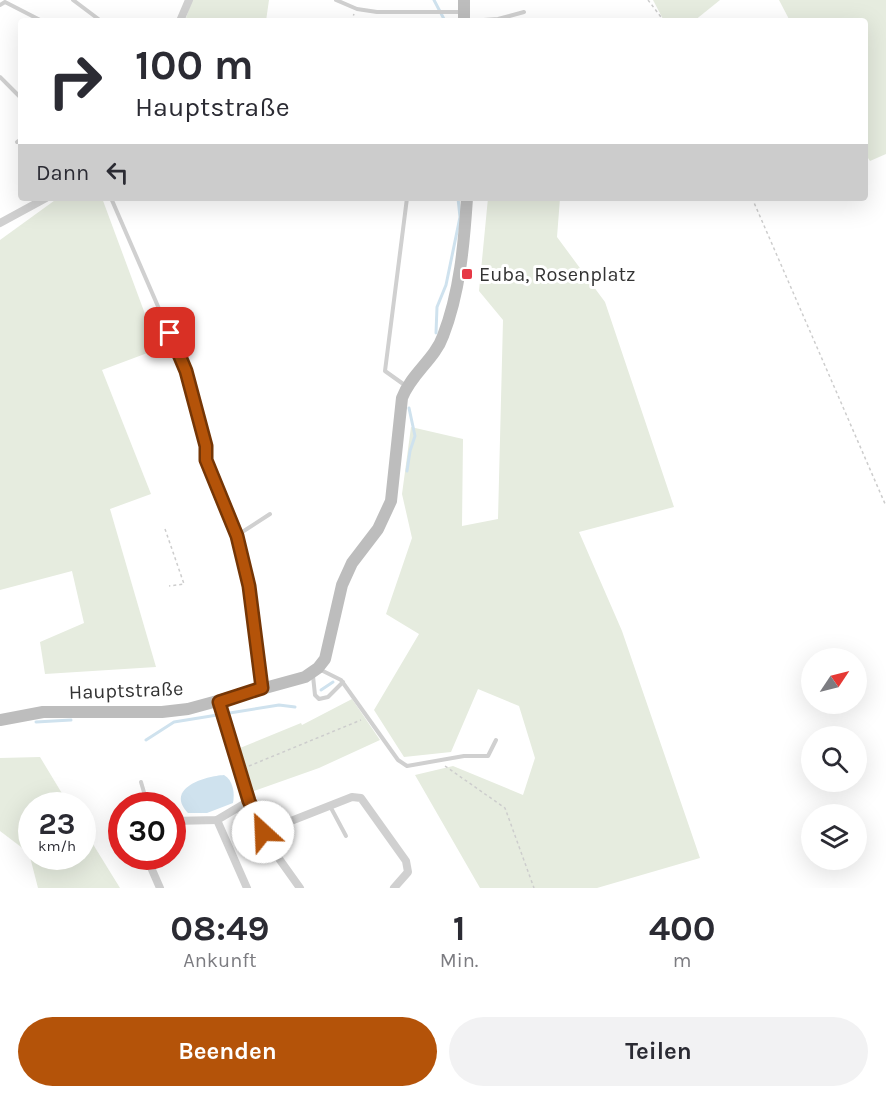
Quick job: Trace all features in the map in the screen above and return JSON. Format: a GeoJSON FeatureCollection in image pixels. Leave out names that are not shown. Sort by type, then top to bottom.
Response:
{"type":"FeatureCollection","features":[{"type":"Feature","properties":{"kind":"street"},"geometry":{"type":"LineString","coordinates":[[181,18],[189,0]]}},
{"type":"Feature","properties":{"kind":"street"},"geometry":{"type":"LineString","coordinates":[[0,224],[41,201]]}},
{"type":"Feature","properties":{"kind":"street"},"geometry":{"type":"LineString","coordinates":[[315,670],[325,659],[342,585],[352,562],[378,529],[391,501],[402,398],[407,387],[443,338],[460,273],[467,201]]}},
{"type":"Feature","properties":{"kind":"street","name":"Hauptstraße"},"geometry":{"type":"LineString","coordinates":[[0,720],[43,712],[162,712],[219,704],[315,670]]}},
{"type":"Feature","properties":{"kind":"street"},"geometry":{"type":"LineString","coordinates":[[219,704],[249,801],[263,832],[300,888]]}},
{"type":"Feature","properties":{"kind":"street"},"geometry":{"type":"LineString","coordinates":[[263,832],[352,797],[361,798],[406,861],[408,872],[394,888]]}},
{"type":"Feature","properties":{"kind":"street"},"geometry":{"type":"LineString","coordinates":[[186,821],[217,820],[249,801]]}},
{"type":"Feature","properties":{"kind":"street"},"geometry":{"type":"LineString","coordinates":[[217,820],[247,888]]}},
{"type":"Feature","properties":{"kind":"street"},"geometry":{"type":"LineString","coordinates":[[152,870],[160,888]]}},
{"type":"Feature","properties":{"kind":"lane"},"geometry":{"type":"LineString","coordinates":[[73,0],[97,18]]}},
{"type":"Feature","properties":{"kind":"lane"},"geometry":{"type":"LineString","coordinates":[[336,0],[364,10],[465,14],[491,18]]}},
{"type":"Feature","properties":{"kind":"lane"},"geometry":{"type":"LineString","coordinates":[[0,5],[5,2],[36,18]]}},
{"type":"Feature","properties":{"kind":"lane"},"geometry":{"type":"LineString","coordinates":[[502,18],[524,12]]}},
{"type":"Feature","properties":{"kind":"lane"},"geometry":{"type":"LineString","coordinates":[[0,77],[18,95]]}},
{"type":"Feature","properties":{"kind":"lane"},"geometry":{"type":"LineString","coordinates":[[112,201],[186,371],[206,446],[206,460],[237,536],[249,586],[262,688]]}},
{"type":"Feature","properties":{"kind":"lane"},"geometry":{"type":"LineString","coordinates":[[407,201],[385,371],[407,387]]}},
{"type":"Feature","properties":{"kind":"lane"},"geometry":{"type":"LineString","coordinates":[[237,536],[270,514]]}},
{"type":"Feature","properties":{"kind":"lane"},"geometry":{"type":"LineString","coordinates":[[343,682],[328,697],[319,699],[315,694],[315,670],[343,682],[398,760],[407,766],[464,756],[488,756],[496,740]]}},
{"type":"Feature","properties":{"kind":"lane"},"geometry":{"type":"LineString","coordinates":[[141,782],[144,792]]}},
{"type":"Feature","properties":{"kind":"lane"},"geometry":{"type":"LineString","coordinates":[[329,805],[346,836]]}},
{"type":"Feature","properties":{"kind":"path"},"geometry":{"type":"LineString","coordinates":[[648,0],[662,18]]}},
{"type":"Feature","properties":{"kind":"path"},"geometry":{"type":"LineString","coordinates":[[753,201],[886,506]]}},
{"type":"Feature","properties":{"kind":"path"},"geometry":{"type":"LineString","coordinates":[[165,529],[184,584],[169,586]]}},
{"type":"Feature","properties":{"kind":"path"},"geometry":{"type":"LineString","coordinates":[[240,770],[369,717]]}},
{"type":"Feature","properties":{"kind":"path"},"geometry":{"type":"LineString","coordinates":[[438,762],[505,808],[534,888]]}},
{"type":"Feature","properties":{"kind":"shaded area"},"geometry":{"type":"Polygon","coordinates":[[[192,0],[269,0],[266,18],[186,18],[192,0]]]}},
{"type":"Feature","properties":{"kind":"shaded area"},"geometry":{"type":"Polygon","coordinates":[[[653,0],[720,0],[698,18],[662,18],[653,0]]]}},
{"type":"Feature","properties":{"kind":"shaded area"},"geometry":{"type":"Polygon","coordinates":[[[779,0],[886,0],[886,154],[870,161],[868,158],[868,18],[788,18],[779,0]]]}},
{"type":"Feature","properties":{"kind":"shaded area"},"geometry":{"type":"Polygon","coordinates":[[[54,201],[103,201],[158,349],[102,370],[151,494],[110,509],[156,667],[45,674],[40,642],[84,623],[72,571],[0,590],[0,240],[54,201]]]}},
{"type":"Feature","properties":{"kind":"shaded area"},"geometry":{"type":"Polygon","coordinates":[[[488,201],[560,201],[557,237],[605,302],[674,507],[579,532],[622,631],[700,858],[597,888],[480,888],[415,775],[453,766],[523,795],[535,758],[519,706],[478,689],[451,752],[404,757],[374,710],[419,634],[386,614],[412,538],[402,494],[411,427],[463,439],[462,526],[498,519],[503,320],[479,291],[488,201]]]}},
{"type":"Feature","properties":{"kind":"shaded area"},"geometry":{"type":"Polygon","coordinates":[[[352,699],[380,740],[319,768],[254,791],[240,748],[301,723],[302,725],[352,699]]]}},
{"type":"Feature","properties":{"kind":"shaded area"},"geometry":{"type":"Polygon","coordinates":[[[40,757],[61,792],[18,792],[18,845],[0,831],[0,758],[40,757]]]}},
{"type":"Feature","properties":{"kind":"shaded area"},"geometry":{"type":"Polygon","coordinates":[[[96,849],[120,888],[38,888],[33,870],[96,870],[96,849]]]}},
{"type":"Feature","properties":{"kind":"water"},"geometry":{"type":"Polygon","coordinates":[[[224,775],[233,787],[233,803],[207,813],[188,813],[184,790],[207,778],[224,775]]]}},
{"type":"Feature","properties":{"kind":"waterway"},"geometry":{"type":"LineString","coordinates":[[434,0],[443,18]]}},
{"type":"Feature","properties":{"kind":"waterway"},"geometry":{"type":"LineString","coordinates":[[436,333],[437,307],[446,285],[460,217],[458,201]]}},
{"type":"Feature","properties":{"kind":"waterway"},"geometry":{"type":"LineString","coordinates":[[407,471],[415,436],[409,408]]}},
{"type":"Feature","properties":{"kind":"waterway"},"geometry":{"type":"LineString","coordinates":[[321,690],[333,682]]}},
{"type":"Feature","properties":{"kind":"waterway"},"geometry":{"type":"LineString","coordinates":[[146,740],[174,722],[279,705],[295,707]]}},
{"type":"Feature","properties":{"kind":"waterway"},"geometry":{"type":"LineString","coordinates":[[36,722],[71,720]]}},
{"type":"Feature","properties":{"kind":"place","name":"Euba, Rosenplatz"},"geometry":{"type":"Point","coordinates":[467,274]}},
{"type":"Feature","properties":{"kind":"route"},"geometry":{"type":"LineString","coordinates":[[170,333],[186,371],[206,446],[206,460],[237,536],[249,586],[262,688],[219,702],[249,801],[263,832]]}}]}
